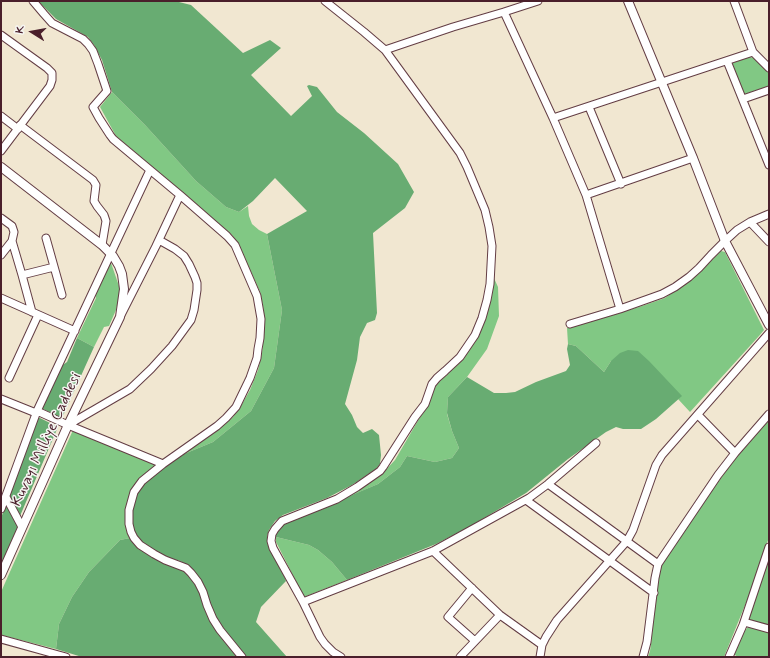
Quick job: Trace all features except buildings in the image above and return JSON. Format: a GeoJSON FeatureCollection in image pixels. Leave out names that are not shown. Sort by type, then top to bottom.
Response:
{"type":"FeatureCollection","features":[{"type":"Feature","properties":{"kind":"street"},"geometry":{"type":"LineString","coordinates":[[33,1],[52,23],[83,39],[88,44],[98,64],[107,91],[93,107],[113,139],[227,236],[235,245],[256,296],[261,319],[258,349],[254,368],[236,407],[217,426],[163,464],[142,481],[134,492],[129,510],[130,532],[134,538],[140,545],[154,554],[186,568],[191,573],[203,592],[213,619],[242,657]]}},
{"type":"Feature","properties":{"kind":"street"},"geometry":{"type":"LineString","coordinates":[[325,1],[385,50],[460,153],[485,210],[492,246],[490,284],[487,300],[475,335],[460,357],[432,384],[424,404],[388,461],[380,471],[357,487],[337,498],[282,521],[275,528],[272,534],[271,541],[274,548],[320,637],[324,644],[341,657]]}},
{"type":"Feature","properties":{"kind":"street"},"geometry":{"type":"LineString","coordinates":[[385,50],[538,1]]}},
{"type":"Feature","properties":{"kind":"street"},"geometry":{"type":"LineString","coordinates":[[628,1],[725,240],[769,325]]}},
{"type":"Feature","properties":{"kind":"street"},"geometry":{"type":"LineString","coordinates":[[734,1],[753,52],[769,68]]}},
{"type":"Feature","properties":{"kind":"street"},"geometry":{"type":"LineString","coordinates":[[504,12],[553,118],[586,195],[620,309]]}},
{"type":"Feature","properties":{"kind":"street"},"geometry":{"type":"LineString","coordinates":[[1,35],[52,73],[50,86],[1,151]]}},
{"type":"Feature","properties":{"kind":"street"},"geometry":{"type":"LineString","coordinates":[[553,118],[753,52]]}},
{"type":"Feature","properties":{"kind":"street"},"geometry":{"type":"LineString","coordinates":[[727,61],[769,165]]}},
{"type":"Feature","properties":{"kind":"street"},"geometry":{"type":"LineString","coordinates":[[743,99],[769,90]]}},
{"type":"Feature","properties":{"kind":"street"},"geometry":{"type":"LineString","coordinates":[[589,107],[621,184]]}},
{"type":"Feature","properties":{"kind":"street"},"geometry":{"type":"LineString","coordinates":[[1,116],[19,127],[93,180],[96,186],[94,201],[104,215],[106,221],[102,245]]}},
{"type":"Feature","properties":{"kind":"street"},"geometry":{"type":"LineString","coordinates":[[586,195],[693,158]]}},
{"type":"Feature","properties":{"kind":"street"},"geometry":{"type":"LineString","coordinates":[[1,167],[111,253]]}},
{"type":"Feature","properties":{"kind":"street"},"geometry":{"type":"LineString","coordinates":[[1,509],[36,412],[150,170]]}},
{"type":"Feature","properties":{"kind":"street"},"geometry":{"type":"LineString","coordinates":[[120,318],[180,195]]}},
{"type":"Feature","properties":{"kind":"street"},"geometry":{"type":"LineString","coordinates":[[570,324],[620,309],[662,294],[675,287],[700,268],[725,240],[737,230],[750,222],[769,214]]}},
{"type":"Feature","properties":{"kind":"street"},"geometry":{"type":"LineString","coordinates":[[1,218],[12,226],[14,230],[12,241],[1,255]]}},
{"type":"Feature","properties":{"kind":"street"},"geometry":{"type":"LineString","coordinates":[[750,222],[769,242]]}},
{"type":"Feature","properties":{"kind":"street"},"geometry":{"type":"LineString","coordinates":[[46,238],[62,295]]}},
{"type":"Feature","properties":{"kind":"street"},"geometry":{"type":"LineString","coordinates":[[68,426],[130,389],[172,346],[191,320],[197,290],[195,277],[184,256],[176,249],[159,240]]}},
{"type":"Feature","properties":{"kind":"street"},"geometry":{"type":"LineString","coordinates":[[9,378],[35,313],[12,241]]}},
{"type":"Feature","properties":{"kind":"street","name":"Kuvayı Milliye Caddesi"},"geometry":{"type":"LineString","coordinates":[[1,575],[68,426],[120,318],[124,297],[123,281],[119,266],[111,253]]}},
{"type":"Feature","properties":{"kind":"street"},"geometry":{"type":"LineString","coordinates":[[22,275],[54,267]]}},
{"type":"Feature","properties":{"kind":"street"},"geometry":{"type":"LineString","coordinates":[[1,298],[75,331]]}},
{"type":"Feature","properties":{"kind":"street"},"geometry":{"type":"LineString","coordinates":[[540,657],[542,645],[557,620],[627,541],[633,530],[656,465],[662,455],[769,333]]}},
{"type":"Feature","properties":{"kind":"street"},"geometry":{"type":"LineString","coordinates":[[1,399],[163,464]]}},
{"type":"Feature","properties":{"kind":"street"},"geometry":{"type":"LineString","coordinates":[[643,657],[647,642],[658,564],[735,452],[769,414]]}},
{"type":"Feature","properties":{"kind":"street"},"geometry":{"type":"LineString","coordinates":[[698,415],[735,452]]}},
{"type":"Feature","properties":{"kind":"street"},"geometry":{"type":"LineString","coordinates":[[303,602],[433,551],[526,500],[548,484],[596,443]]}},
{"type":"Feature","properties":{"kind":"street"},"geometry":{"type":"LineString","coordinates":[[548,484],[658,564]]}},
{"type":"Feature","properties":{"kind":"street"},"geometry":{"type":"LineString","coordinates":[[6,497],[22,528]]}},
{"type":"Feature","properties":{"kind":"street"},"geometry":{"type":"LineString","coordinates":[[526,500],[654,593]]}},
{"type":"Feature","properties":{"kind":"street"},"geometry":{"type":"LineString","coordinates":[[729,657],[744,622],[769,547]]}},
{"type":"Feature","properties":{"kind":"street"},"geometry":{"type":"LineString","coordinates":[[433,551],[500,614],[542,645]]}},
{"type":"Feature","properties":{"kind":"street"},"geometry":{"type":"LineString","coordinates":[[472,588],[448,617],[475,641]]}},
{"type":"Feature","properties":{"kind":"street"},"geometry":{"type":"LineString","coordinates":[[460,657],[500,614]]}},
{"type":"Feature","properties":{"kind":"street"},"geometry":{"type":"LineString","coordinates":[[744,622],[769,628]]}},
{"type":"Feature","properties":{"kind":"street"},"geometry":{"type":"LineString","coordinates":[[1,639],[66,657]]}},
{"type":"Feature","properties":{"kind":"green space"},"geometry":{"type":"Polygon","coordinates":[[[38,1],[175,1],[191,5],[243,53],[270,40],[281,48],[251,75],[291,116],[312,96],[307,86],[317,87],[337,112],[364,133],[398,164],[414,192],[405,208],[373,233],[377,313],[375,320],[367,323],[360,337],[357,360],[345,404],[357,427],[363,433],[372,429],[379,435],[381,455],[380,464],[376,469],[352,485],[327,498],[283,515],[275,521],[269,530],[267,537],[267,543],[286,581],[261,607],[256,622],[287,657],[245,657],[220,627],[192,569],[180,561],[160,555],[141,542],[132,528],[132,506],[136,493],[151,475],[184,454],[213,442],[251,411],[274,368],[282,310],[267,234],[307,211],[275,178],[253,201],[239,212],[226,207],[196,181],[145,125],[112,92],[102,60],[88,37],[56,19],[38,1]]]}},
{"type":"Feature","properties":{"kind":"green space"},"geometry":{"type":"Polygon","coordinates":[[[749,57],[755,58],[769,73],[769,86],[745,94],[743,93],[732,66],[733,63],[749,57]]]}},
{"type":"Feature","properties":{"kind":"green space"},"geometry":{"type":"Polygon","coordinates":[[[112,92],[145,125],[196,181],[226,207],[239,212],[248,206],[252,224],[267,234],[282,310],[274,368],[251,411],[213,442],[184,454],[214,433],[233,417],[250,390],[258,370],[262,353],[265,322],[263,306],[260,292],[238,243],[232,235],[116,136],[100,107],[112,92]]]}},
{"type":"Feature","properties":{"kind":"green space"},"geometry":{"type":"Polygon","coordinates":[[[721,251],[725,252],[764,330],[690,412],[678,399],[681,396],[611,361],[604,372],[576,346],[568,344],[567,328],[665,298],[697,275],[721,251]]]}},
{"type":"Feature","properties":{"kind":"green space"},"geometry":{"type":"Polygon","coordinates":[[[110,260],[119,286],[119,297],[116,310],[109,326],[104,327],[94,347],[77,338],[96,298],[95,295],[110,260]]]}},
{"type":"Feature","properties":{"kind":"green space"},"geometry":{"type":"Polygon","coordinates":[[[493,276],[498,287],[499,316],[487,349],[467,377],[448,397],[447,414],[459,448],[452,458],[435,462],[407,456],[400,467],[378,484],[343,499],[381,475],[395,460],[430,400],[433,387],[448,374],[473,344],[485,320],[492,296],[493,276]]]}},
{"type":"Feature","properties":{"kind":"green space"},"geometry":{"type":"Polygon","coordinates":[[[77,338],[94,347],[62,418],[41,408],[60,367],[67,362],[77,338]]]}},
{"type":"Feature","properties":{"kind":"green space"},"geometry":{"type":"Polygon","coordinates":[[[568,344],[576,346],[604,372],[611,361],[620,353],[628,350],[638,351],[682,396],[656,419],[641,429],[623,429],[616,427],[606,432],[568,459],[526,493],[469,527],[436,544],[347,580],[332,562],[318,550],[309,545],[276,537],[276,532],[283,524],[378,484],[400,467],[407,456],[435,462],[452,458],[459,448],[447,413],[448,397],[467,377],[494,393],[515,392],[536,382],[566,371],[570,365],[567,349],[568,344]]]}},
{"type":"Feature","properties":{"kind":"green space"},"geometry":{"type":"Polygon","coordinates":[[[38,417],[58,427],[20,516],[9,496],[38,417]]]}},
{"type":"Feature","properties":{"kind":"green space"},"geometry":{"type":"Polygon","coordinates":[[[769,419],[769,537],[754,583],[724,657],[648,657],[651,644],[658,577],[664,561],[730,465],[769,419]]]}},
{"type":"Feature","properties":{"kind":"green space"},"geometry":{"type":"Polygon","coordinates":[[[73,430],[156,465],[127,527],[130,538],[120,540],[89,572],[72,597],[59,624],[56,649],[1,635],[1,592],[73,430]]]}},
{"type":"Feature","properties":{"kind":"green space"},"geometry":{"type":"Polygon","coordinates":[[[6,504],[18,526],[1,565],[1,518],[6,504]]]}},
{"type":"Feature","properties":{"kind":"green space"},"geometry":{"type":"Polygon","coordinates":[[[276,537],[309,545],[318,550],[332,562],[347,580],[304,597],[276,542],[276,537]]]}},
{"type":"Feature","properties":{"kind":"green space"},"geometry":{"type":"Polygon","coordinates":[[[130,538],[137,545],[182,569],[196,583],[209,618],[237,657],[82,657],[56,649],[59,624],[72,597],[89,572],[120,540],[130,538]]]}},
{"type":"Feature","properties":{"kind":"green space"},"geometry":{"type":"Polygon","coordinates":[[[769,554],[769,626],[747,619],[769,554]]]}},
{"type":"Feature","properties":{"kind":"green space"},"geometry":{"type":"Polygon","coordinates":[[[748,627],[769,632],[769,657],[738,657],[735,655],[734,653],[742,634],[748,627]]]}}]}
